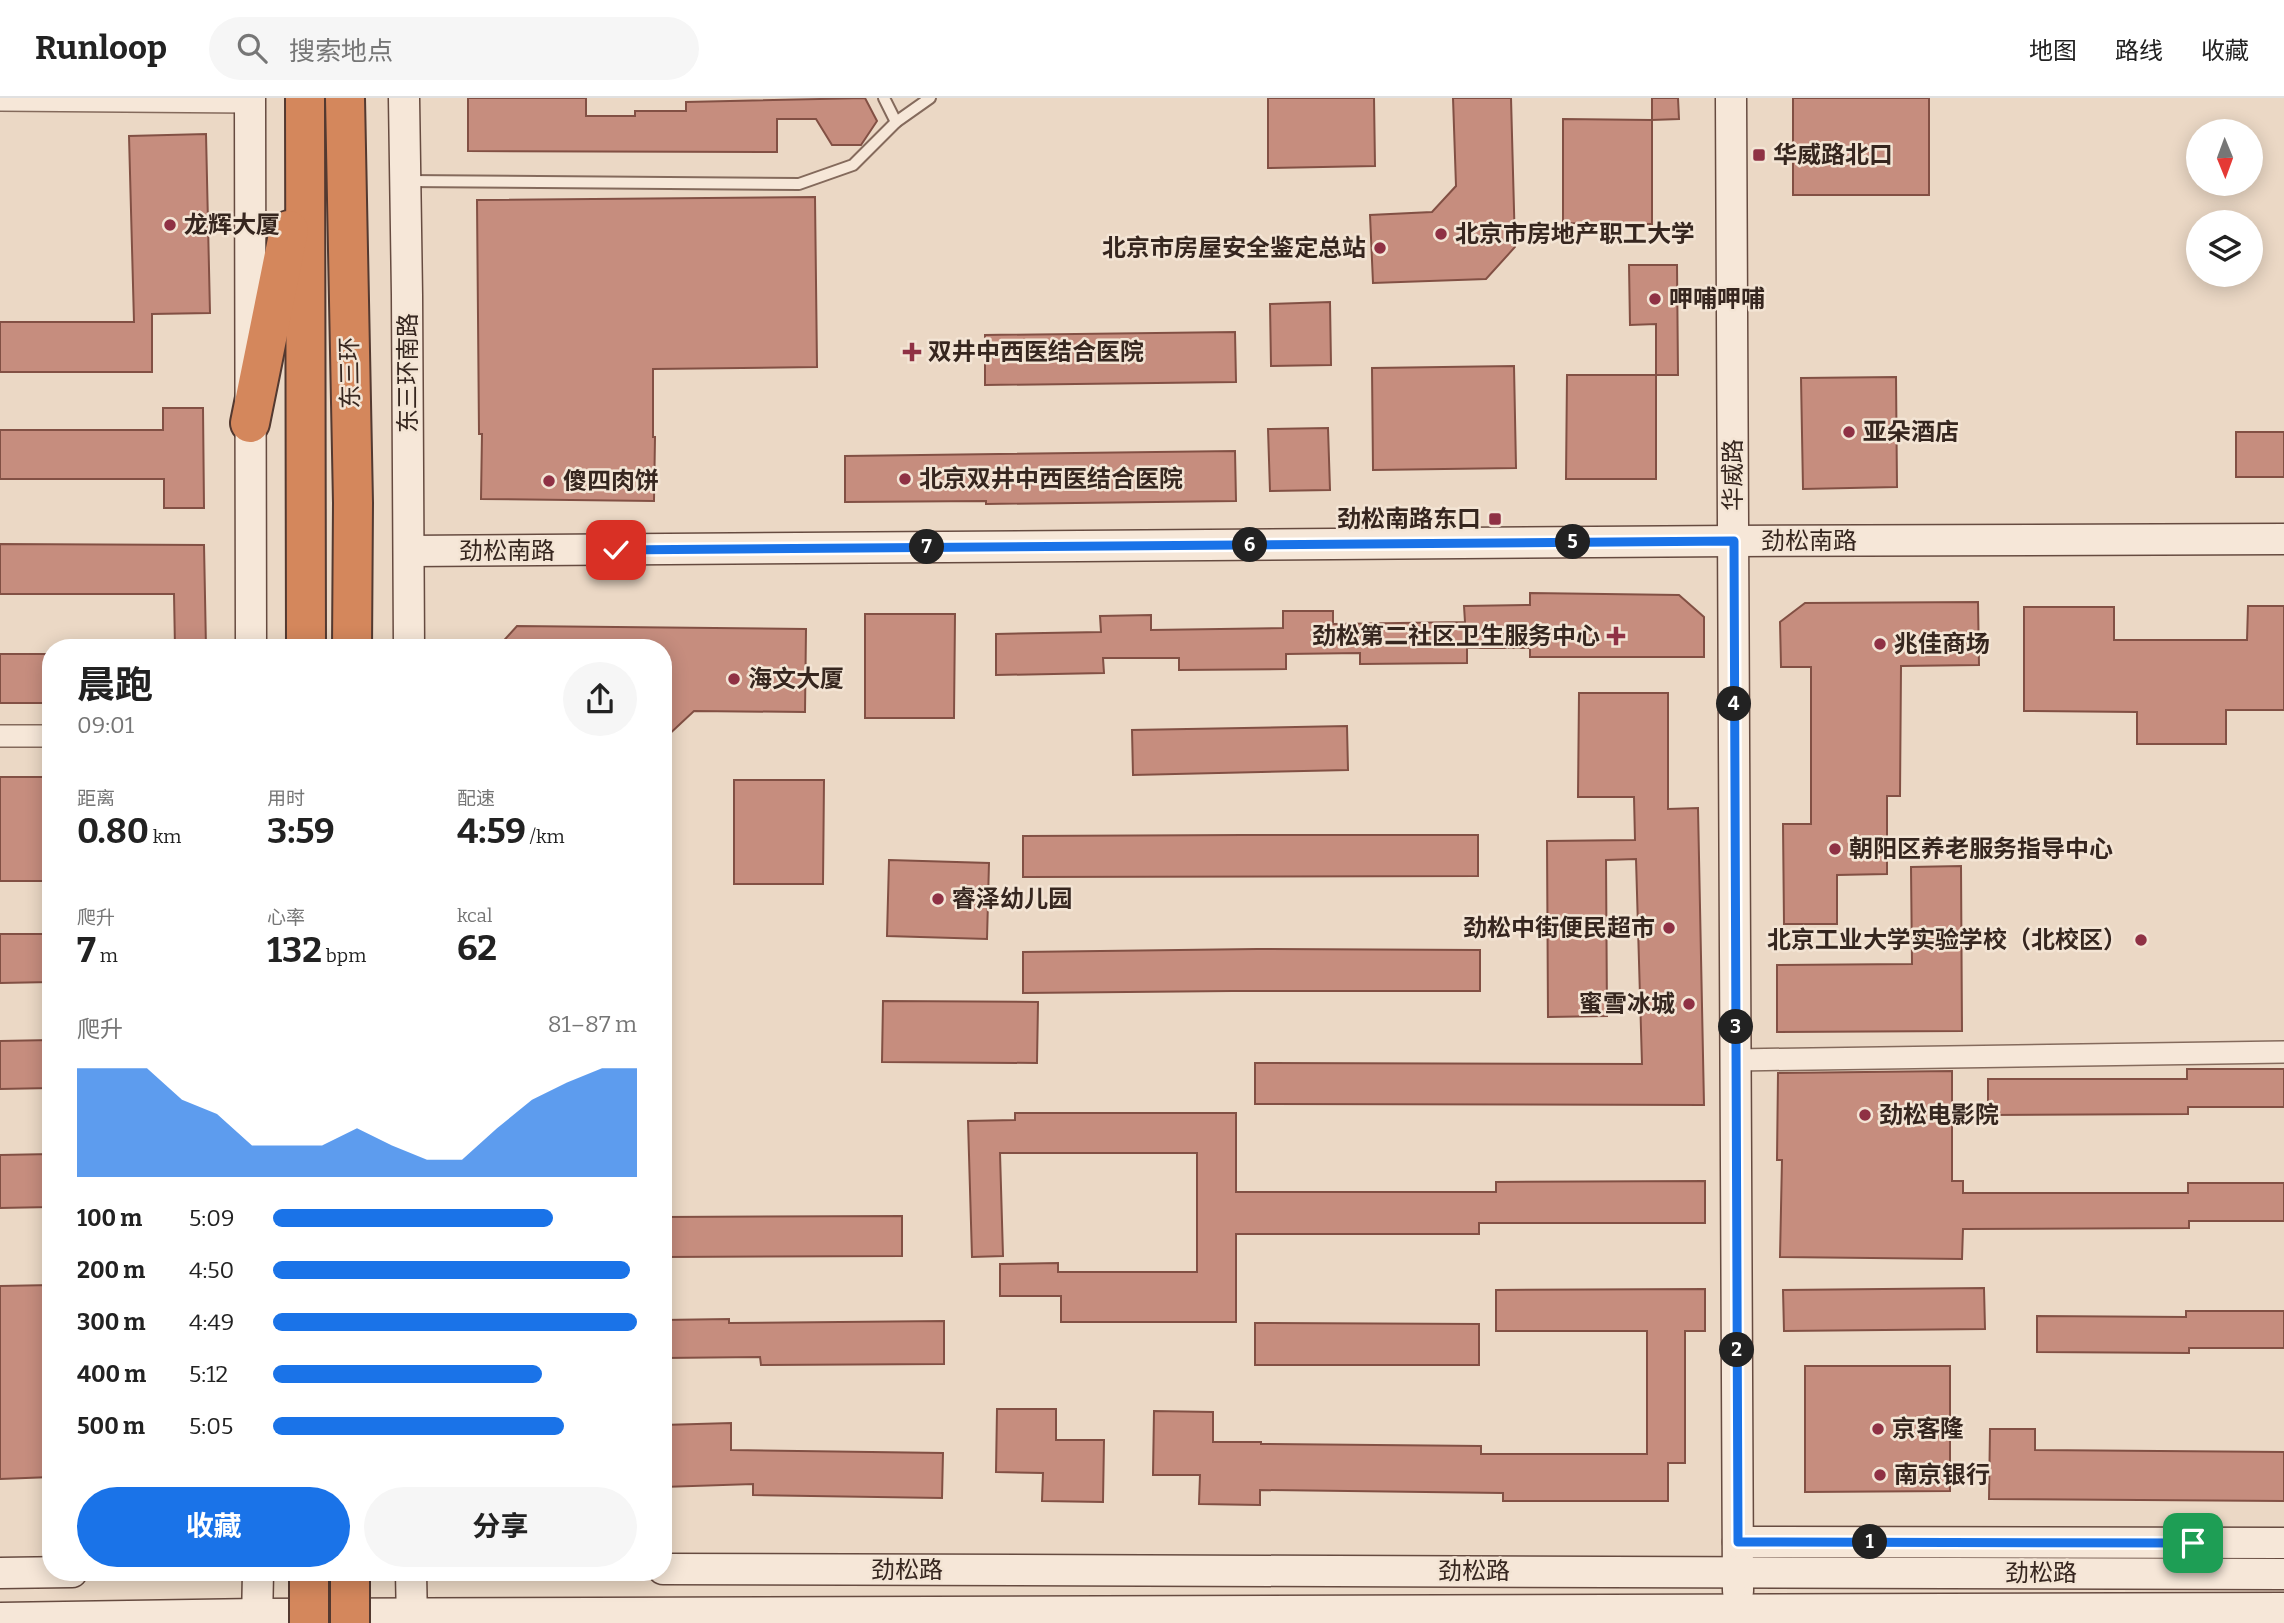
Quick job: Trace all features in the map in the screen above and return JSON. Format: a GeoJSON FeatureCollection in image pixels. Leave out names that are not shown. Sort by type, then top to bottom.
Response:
{"type":"FeatureCollection","features":[{"type":"Feature","properties":{"kind":"highway","name":"东三环"},"geometry":{"type":"LineString","coordinates":[[305,98],[306,639]]}},
{"type":"Feature","properties":{"kind":"highway","name":"东三环"},"geometry":{"type":"LineString","coordinates":[[345,98],[353,503],[352,639]]}},
{"type":"Feature","properties":{"kind":"highway"},"geometry":{"type":"LineString","coordinates":[[250,422],[305,149]]}},
{"type":"Feature","properties":{"kind":"highway"},"geometry":{"type":"LineString","coordinates":[[353,503],[373,639]]}},
{"type":"Feature","properties":{"kind":"highway"},"geometry":{"type":"LineString","coordinates":[[309,1581],[309,1623]]}},
{"type":"Feature","properties":{"kind":"highway"},"geometry":{"type":"LineString","coordinates":[[350,1581],[350,1623]]}},
{"type":"Feature","properties":{"kind":"street","name":"东三环南路"},"geometry":{"type":"LineString","coordinates":[[404,98],[409,639]]}},
{"type":"Feature","properties":{"kind":"street","name":"华威路"},"geometry":{"type":"LineString","coordinates":[[1731,98],[1738,1616]]}},
{"type":"Feature","properties":{"kind":"street"},"geometry":{"type":"LineString","coordinates":[[0,100],[250,100],[251,639]]}},
{"type":"Feature","properties":{"kind":"street","name":"劲松南路"},"geometry":{"type":"LineString","coordinates":[[409,551],[2284,539]]}},
{"type":"Feature","properties":{"kind":"street"},"geometry":{"type":"LineString","coordinates":[[0,736],[42,736]]}},
{"type":"Feature","properties":{"kind":"street"},"geometry":{"type":"LineString","coordinates":[[1736,1060],[2284,1052]]}},
{"type":"Feature","properties":{"kind":"street"},"geometry":{"type":"LineString","coordinates":[[1738,1542],[2284,1544]]}},
{"type":"Feature","properties":{"kind":"street","name":"劲松路"},"geometry":{"type":"LineString","coordinates":[[672,1569],[2284,1574]]}},
{"type":"Feature","properties":{"kind":"street"},"geometry":{"type":"LineString","coordinates":[[0,1573],[42,1572]]}},
{"type":"Feature","properties":{"kind":"street"},"geometry":{"type":"LineString","coordinates":[[257,1619],[258,1581]]}},
{"type":"Feature","properties":{"kind":"street"},"geometry":{"type":"LineString","coordinates":[[411,1581],[412,1619]]}},
{"type":"Feature","properties":{"kind":"street","name":"劲松路"},"geometry":{"type":"LineString","coordinates":[[0,1618],[1738,1616],[2284,1608]]}},
{"type":"Feature","properties":{"kind":"lane"},"geometry":{"type":"LineString","coordinates":[[884,98],[896,122]]}},
{"type":"Feature","properties":{"kind":"lane"},"geometry":{"type":"LineString","coordinates":[[405,180],[799,184],[853,165],[896,122],[930,98]]}},
{"type":"Feature","properties":{"kind":"building"},"geometry":{"type":"Polygon","coordinates":[[[468,98],[586,98],[586,116],[635,116],[635,111],[686,111],[686,102],[865,98],[877,121],[861,145],[832,145],[816,119],[777,119],[777,152],[468,151],[468,98]]]}},
{"type":"Feature","properties":{"kind":"building"},"geometry":{"type":"Polygon","coordinates":[[[1268,98],[1374,98],[1375,166],[1268,168],[1268,98]]]}},
{"type":"Feature","properties":{"kind":"building"},"geometry":{"type":"Polygon","coordinates":[[[1453,98],[1511,98],[1515,247],[1486,279],[1373,283],[1370,215],[1432,212],[1456,186],[1453,98]]]}},
{"type":"Feature","properties":{"kind":"building"},"geometry":{"type":"Polygon","coordinates":[[[1652,98],[1678,98],[1679,119],[1652,120],[1652,98]]]}},
{"type":"Feature","properties":{"kind":"building"},"geometry":{"type":"Polygon","coordinates":[[[1793,98],[1929,98],[1929,195],[1793,195],[1793,98]]]}},
{"type":"Feature","properties":{"kind":"building"},"geometry":{"type":"Polygon","coordinates":[[[1563,119],[1652,120],[1652,224],[1563,223],[1563,119]]]}},
{"type":"Feature","properties":{"kind":"building","name":"龙辉大厦"},"geometry":{"type":"Polygon","coordinates":[[[206,134],[210,313],[152,314],[152,372],[0,372],[0,322],[134,322],[129,136],[206,134]]]}},
{"type":"Feature","properties":{"kind":"building"},"geometry":{"type":"Polygon","coordinates":[[[815,197],[817,367],[653,369],[654,501],[481,499],[477,200],[815,197]]]}},
{"type":"Feature","properties":{"kind":"building"},"geometry":{"type":"Polygon","coordinates":[[[1629,265],[1677,265],[1678,375],[1656,375],[1656,324],[1630,325],[1629,265]]]}},
{"type":"Feature","properties":{"kind":"building"},"geometry":{"type":"Polygon","coordinates":[[[1330,302],[1331,365],[1271,366],[1270,304],[1330,302]]]}},
{"type":"Feature","properties":{"kind":"building"},"geometry":{"type":"Polygon","coordinates":[[[1235,332],[1236,382],[985,385],[985,335],[1235,332]]]}},
{"type":"Feature","properties":{"kind":"building"},"geometry":{"type":"Polygon","coordinates":[[[1514,366],[1516,468],[1373,470],[1372,368],[1514,366]]]}},
{"type":"Feature","properties":{"kind":"building"},"geometry":{"type":"Polygon","coordinates":[[[1567,375],[1656,375],[1656,479],[1566,479],[1567,375]]]}},
{"type":"Feature","properties":{"kind":"building","name":"亚朵酒店"},"geometry":{"type":"Polygon","coordinates":[[[1896,377],[1897,487],[1803,489],[1801,378],[1896,377]]]}},
{"type":"Feature","properties":{"kind":"building"},"geometry":{"type":"Polygon","coordinates":[[[163,408],[203,408],[204,508],[164,508],[164,479],[0,479],[0,430],[163,430],[163,408]]]}},
{"type":"Feature","properties":{"kind":"building"},"geometry":{"type":"Polygon","coordinates":[[[1328,428],[1330,490],[1270,491],[1268,429],[1328,428]]]}},
{"type":"Feature","properties":{"kind":"building"},"geometry":{"type":"Polygon","coordinates":[[[2236,432],[2284,432],[2284,477],[2236,477],[2236,432]]]}},
{"type":"Feature","properties":{"kind":"building"},"geometry":{"type":"Polygon","coordinates":[[[1235,451],[1236,501],[986,504],[986,501],[845,502],[845,456],[1235,451]]]}},
{"type":"Feature","properties":{"kind":"building"},"geometry":{"type":"Polygon","coordinates":[[[0,544],[204,545],[206,639],[175,639],[174,594],[0,594],[0,544]]]}},
{"type":"Feature","properties":{"kind":"building"},"geometry":{"type":"Polygon","coordinates":[[[1530,593],[1679,595],[1704,617],[1704,657],[1530,657],[1530,648],[1467,648],[1467,663],[1360,664],[1360,653],[1286,654],[1286,669],[1179,670],[1179,658],[1103,658],[1104,673],[996,675],[996,634],[1101,632],[1100,616],[1151,615],[1151,630],[1283,628],[1283,611],[1333,611],[1333,624],[1465,622],[1464,606],[1530,605],[1530,593]]]}},
{"type":"Feature","properties":{"kind":"building"},"geometry":{"type":"Polygon","coordinates":[[[1978,602],[1979,665],[1901,666],[1900,796],[1887,796],[1887,874],[1837,875],[1837,924],[1784,924],[1783,824],[1811,824],[1811,667],[1781,667],[1780,622],[1805,603],[1978,602]]]}},
{"type":"Feature","properties":{"kind":"building"},"geometry":{"type":"Polygon","coordinates":[[[2248,606],[2284,606],[2284,710],[2226,710],[2226,744],[2137,744],[2137,712],[2024,711],[2024,607],[2114,607],[2114,640],[2247,640],[2248,606]]]}},
{"type":"Feature","properties":{"kind":"building"},"geometry":{"type":"Polygon","coordinates":[[[865,614],[955,614],[954,718],[865,718],[865,614]]]}},
{"type":"Feature","properties":{"kind":"building","name":"海文大厦"},"geometry":{"type":"Polygon","coordinates":[[[517,626],[806,629],[805,712],[694,711],[672,732],[672,639],[505,639],[517,626]]]}},
{"type":"Feature","properties":{"kind":"building"},"geometry":{"type":"Polygon","coordinates":[[[0,654],[42,654],[42,703],[0,703],[0,654]]]}},
{"type":"Feature","properties":{"kind":"building"},"geometry":{"type":"Polygon","coordinates":[[[1579,693],[1668,693],[1668,809],[1698,808],[1704,1105],[1255,1104],[1255,1063],[1642,1064],[1636,859],[1606,860],[1607,1016],[1548,1017],[1547,841],[1635,840],[1634,797],[1578,797],[1579,693]]]}},
{"type":"Feature","properties":{"kind":"building"},"geometry":{"type":"Polygon","coordinates":[[[1347,726],[1348,770],[1133,775],[1132,730],[1347,726]]]}},
{"type":"Feature","properties":{"kind":"building"},"geometry":{"type":"Polygon","coordinates":[[[0,777],[42,777],[42,881],[0,881],[0,777]]]}},
{"type":"Feature","properties":{"kind":"building"},"geometry":{"type":"Polygon","coordinates":[[[734,780],[824,780],[823,884],[734,884],[734,780]]]}},
{"type":"Feature","properties":{"kind":"building"},"geometry":{"type":"Polygon","coordinates":[[[1478,835],[1478,876],[1023,877],[1023,836],[1478,835]]]}},
{"type":"Feature","properties":{"kind":"building","name":"睿泽幼儿园"},"geometry":{"type":"Polygon","coordinates":[[[889,860],[989,863],[987,939],[887,936],[889,860]]]}},
{"type":"Feature","properties":{"kind":"building"},"geometry":{"type":"Polygon","coordinates":[[[1961,866],[1962,1031],[1777,1032],[1777,965],[1912,964],[1911,867],[1961,866]]]}},
{"type":"Feature","properties":{"kind":"building"},"geometry":{"type":"Polygon","coordinates":[[[0,934],[42,934],[42,982],[0,983],[0,934]]]}},
{"type":"Feature","properties":{"kind":"building"},"geometry":{"type":"Polygon","coordinates":[[[1480,950],[1480,991],[1023,993],[1023,952],[1480,950]]]}},
{"type":"Feature","properties":{"kind":"building"},"geometry":{"type":"Polygon","coordinates":[[[883,1001],[1038,1002],[1037,1063],[882,1062],[883,1001]]]}},
{"type":"Feature","properties":{"kind":"building"},"geometry":{"type":"Polygon","coordinates":[[[42,1040],[42,1088],[0,1089],[0,1041],[42,1040]]]}},
{"type":"Feature","properties":{"kind":"building"},"geometry":{"type":"Polygon","coordinates":[[[2187,1069],[2284,1069],[2284,1107],[2188,1107],[2188,1114],[1988,1115],[1988,1079],[2187,1079],[2187,1069]]]}},
{"type":"Feature","properties":{"kind":"building"},"geometry":{"type":"Polygon","coordinates":[[[1952,1071],[1952,1181],[1963,1181],[1963,1193],[2188,1193],[2188,1183],[2284,1183],[2284,1221],[2189,1221],[2189,1228],[1963,1229],[1962,1259],[1780,1257],[1782,1160],[1777,1160],[1778,1073],[1952,1071]]]}},
{"type":"Feature","properties":{"kind":"building"},"geometry":{"type":"Polygon","coordinates":[[[1015,1113],[1236,1113],[1236,1192],[1496,1192],[1496,1182],[1705,1181],[1705,1223],[1479,1223],[1479,1234],[1236,1234],[1236,1322],[1061,1322],[1061,1296],[1000,1296],[1000,1264],[1058,1263],[1058,1272],[1197,1272],[1197,1153],[1000,1153],[1003,1256],[972,1257],[968,1121],[1015,1120],[1015,1113]]]}},
{"type":"Feature","properties":{"kind":"building"},"geometry":{"type":"Polygon","coordinates":[[[42,1154],[42,1207],[0,1208],[0,1155],[42,1154]]]}},
{"type":"Feature","properties":{"kind":"building"},"geometry":{"type":"Polygon","coordinates":[[[902,1216],[902,1256],[672,1257],[672,1217],[902,1216]]]}},
{"type":"Feature","properties":{"kind":"building"},"geometry":{"type":"Polygon","coordinates":[[[42,1285],[42,1477],[0,1479],[0,1286],[42,1285]]]}},
{"type":"Feature","properties":{"kind":"building"},"geometry":{"type":"Polygon","coordinates":[[[1984,1288],[1985,1329],[1784,1331],[1783,1290],[1984,1288]]]}},
{"type":"Feature","properties":{"kind":"building"},"geometry":{"type":"Polygon","coordinates":[[[1705,1289],[1705,1331],[1685,1331],[1685,1463],[1668,1463],[1668,1501],[1503,1501],[1503,1493],[1260,1490],[1260,1505],[1199,1504],[1200,1475],[1153,1475],[1154,1411],[1213,1412],[1213,1442],[1481,1446],[1481,1454],[1647,1454],[1647,1331],[1496,1331],[1496,1290],[1705,1289]]]}},
{"type":"Feature","properties":{"kind":"building"},"geometry":{"type":"Polygon","coordinates":[[[2186,1311],[2284,1311],[2284,1348],[2189,1348],[2189,1353],[2037,1352],[2037,1316],[2186,1317],[2186,1311]]]}},
{"type":"Feature","properties":{"kind":"building"},"geometry":{"type":"Polygon","coordinates":[[[729,1319],[729,1323],[944,1321],[944,1364],[761,1365],[760,1357],[672,1358],[672,1320],[729,1319]]]}},
{"type":"Feature","properties":{"kind":"building"},"geometry":{"type":"Polygon","coordinates":[[[1255,1323],[1479,1324],[1479,1365],[1255,1365],[1255,1323]]]}},
{"type":"Feature","properties":{"kind":"building","name":"京客隆"},"geometry":{"type":"Polygon","coordinates":[[[1805,1366],[1950,1366],[1950,1491],[1805,1492],[1805,1366]]]}},
{"type":"Feature","properties":{"kind":"building"},"geometry":{"type":"Polygon","coordinates":[[[997,1409],[1056,1409],[1056,1440],[1104,1440],[1103,1502],[1042,1501],[1043,1473],[996,1472],[997,1409]]]}},
{"type":"Feature","properties":{"kind":"building"},"geometry":{"type":"Polygon","coordinates":[[[731,1423],[731,1450],[943,1453],[942,1498],[753,1495],[753,1484],[672,1487],[672,1425],[731,1423]]]}},
{"type":"Feature","properties":{"kind":"building"},"geometry":{"type":"Polygon","coordinates":[[[1990,1429],[2035,1429],[2035,1450],[2284,1452],[2284,1501],[1989,1499],[1990,1429]]]}},
{"type":"Feature","properties":{"kind":"place","name":"华威路北口"},"geometry":{"type":"Point","coordinates":[1759,155]}},
{"type":"Feature","properties":{"kind":"place","name":"龙辉大厦"},"geometry":{"type":"Point","coordinates":[170,225]}},
{"type":"Feature","properties":{"kind":"place","name":"北京市房地产职工大学"},"geometry":{"type":"Point","coordinates":[1441,234]}},
{"type":"Feature","properties":{"kind":"place","name":"北京市房屋安全鉴定总站"},"geometry":{"type":"Point","coordinates":[1380,248]}},
{"type":"Feature","properties":{"kind":"place","name":"呷哺呷哺"},"geometry":{"type":"Point","coordinates":[1655,299]}},
{"type":"Feature","properties":{"kind":"place","name":"双井中西医结合医院"},"geometry":{"type":"Point","coordinates":[912,352]}},
{"type":"Feature","properties":{"kind":"place","name":"亚朵酒店"},"geometry":{"type":"Point","coordinates":[1849,432]}},
{"type":"Feature","properties":{"kind":"place","name":"北京双井中西医结合医院"},"geometry":{"type":"Point","coordinates":[905,479]}},
{"type":"Feature","properties":{"kind":"place","name":"傻四肉饼"},"geometry":{"type":"Point","coordinates":[549,481]}},
{"type":"Feature","properties":{"kind":"place","name":"劲松南路东口"},"geometry":{"type":"Point","coordinates":[1495,519]}},
{"type":"Feature","properties":{"kind":"place","name":"劲松第二社区卫生服务中心"},"geometry":{"type":"Point","coordinates":[1616,636]}},
{"type":"Feature","properties":{"kind":"place","name":"兆佳商场"},"geometry":{"type":"Point","coordinates":[1880,644]}},
{"type":"Feature","properties":{"kind":"place","name":"海文大厦"},"geometry":{"type":"Point","coordinates":[734,679]}},
{"type":"Feature","properties":{"kind":"place","name":"朝阳区养老服务指导中心"},"geometry":{"type":"Point","coordinates":[1835,849]}},
{"type":"Feature","properties":{"kind":"place","name":"睿泽幼儿园"},"geometry":{"type":"Point","coordinates":[938,899]}},
{"type":"Feature","properties":{"kind":"place","name":"劲松中街便民超市"},"geometry":{"type":"Point","coordinates":[1669,928]}},
{"type":"Feature","properties":{"kind":"place","name":"北京工业大学实验学校（北校区）"},"geometry":{"type":"Point","coordinates":[2141,940]}},
{"type":"Feature","properties":{"kind":"place","name":"蜜雪冰城"},"geometry":{"type":"Point","coordinates":[1689,1004]}},
{"type":"Feature","properties":{"kind":"place","name":"劲松电影院"},"geometry":{"type":"Point","coordinates":[1865,1115]}},
{"type":"Feature","properties":{"kind":"place","name":"京客隆"},"geometry":{"type":"Point","coordinates":[1878,1429]}},
{"type":"Feature","properties":{"kind":"place","name":"南京银行"},"geometry":{"type":"Point","coordinates":[1880,1475]}},
{"type":"Feature","properties":{"kind":"route"},"geometry":{"type":"LineString","coordinates":[[616,550],[1734,541],[1738,1542],[2193,1543]]}}]}
